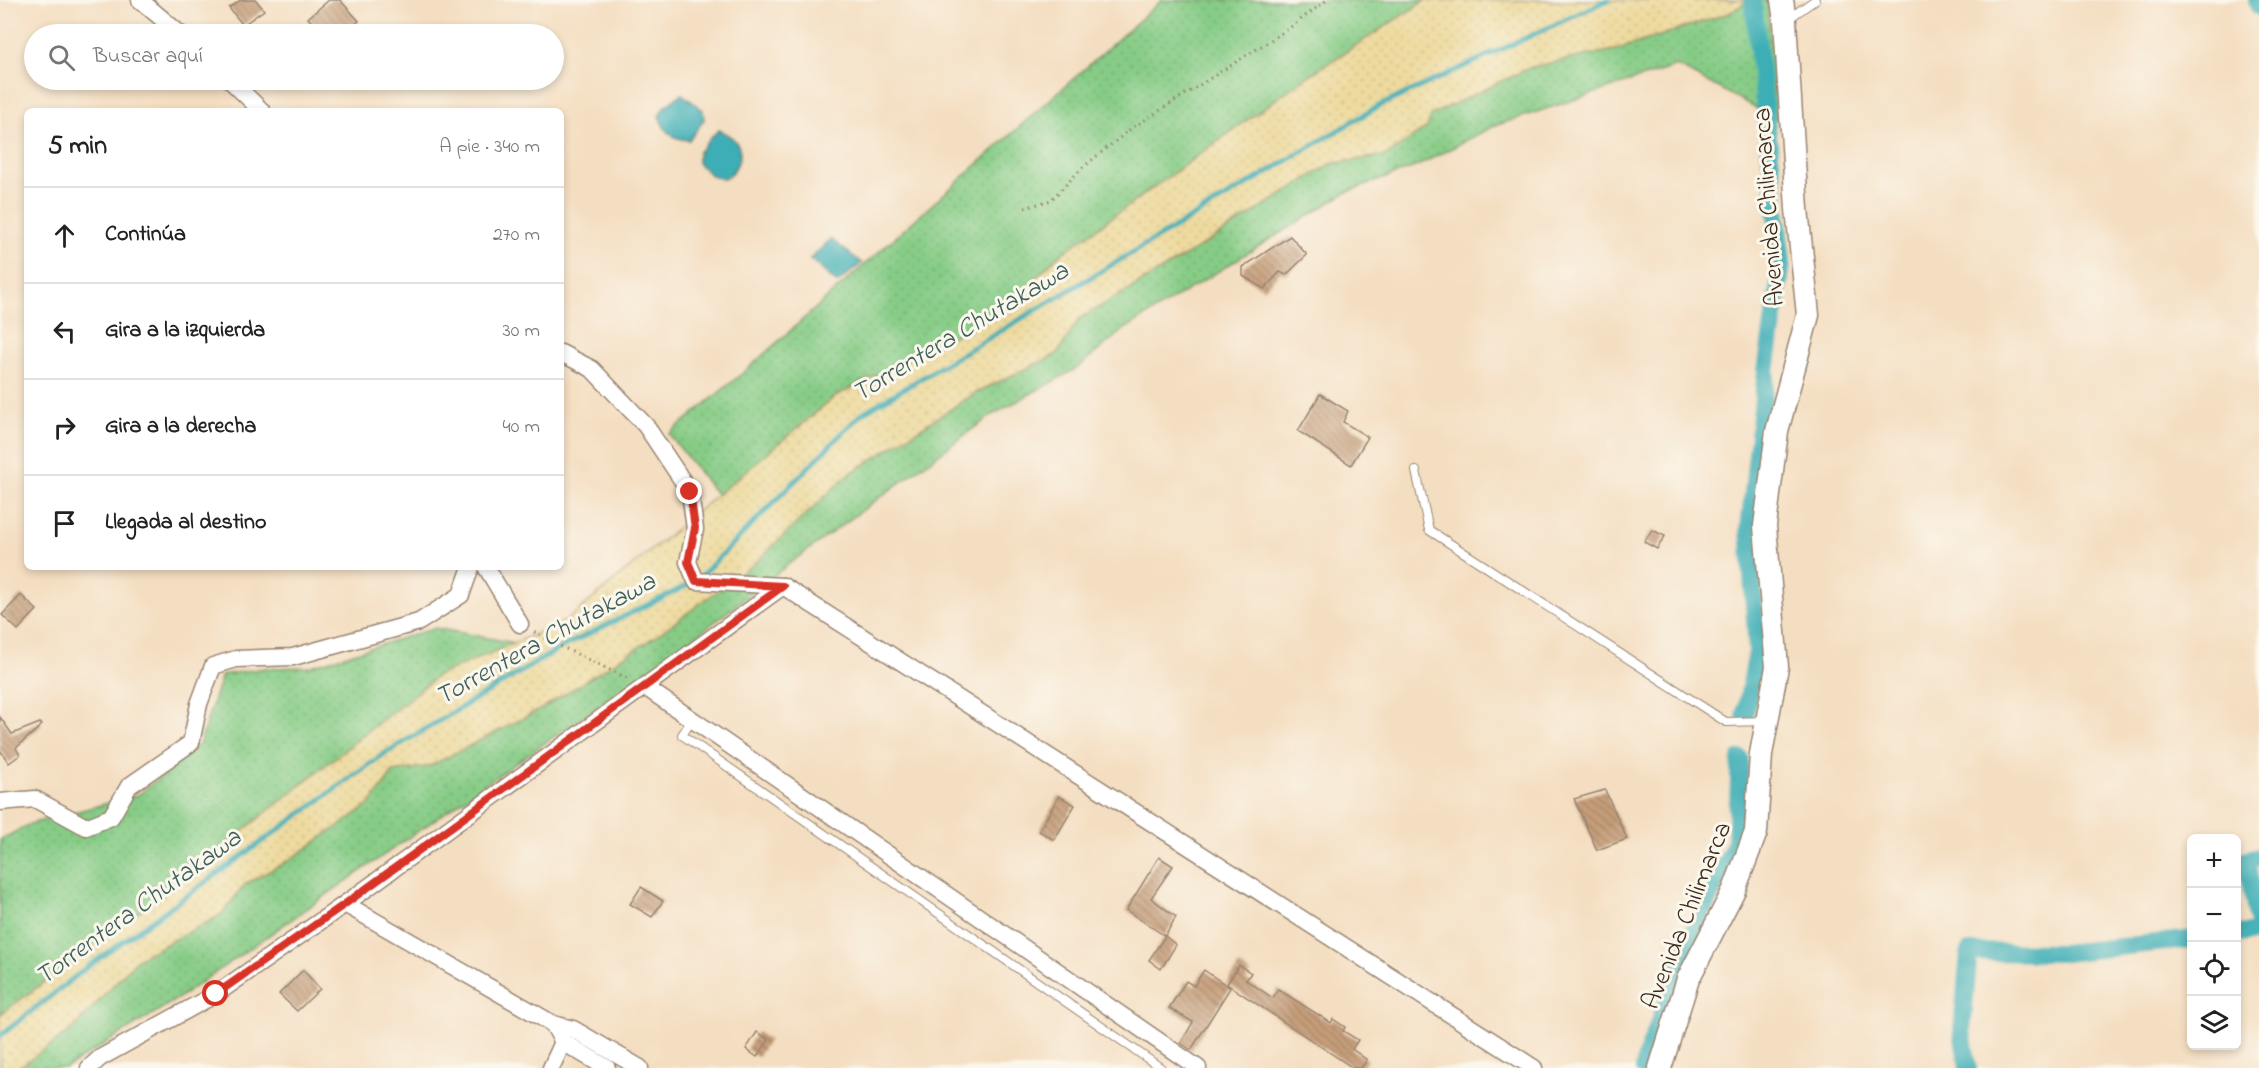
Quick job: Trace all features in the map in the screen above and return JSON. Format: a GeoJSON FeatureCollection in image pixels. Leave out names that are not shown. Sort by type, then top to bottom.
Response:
{"type":"FeatureCollection","features":[{"type":"Feature","properties":{"kind":"street"},"geometry":{"type":"LineString","coordinates":[[140,0],[168,24]]}},
{"type":"Feature","properties":{"kind":"street","name":"Avenida Chilimarca"},"geometry":{"type":"LineString","coordinates":[[1660,1068],[1688,979],[1734,890],[1756,832],[1761,754],[1777,667],[1765,526],[1777,431],[1808,315],[1797,209],[1784,11]]}},
{"type":"Feature","properties":{"kind":"street"},"geometry":{"type":"LineString","coordinates":[[240,90],[259,108]]}},
{"type":"Feature","properties":{"kind":"street"},"geometry":{"type":"LineString","coordinates":[[564,355],[592,369],[646,426],[690,492],[695,528],[688,562],[696,581],[783,586],[1534,1068]]}},
{"type":"Feature","properties":{"kind":"street"},"geometry":{"type":"LineString","coordinates":[[0,802],[35,799],[86,827],[111,818],[129,786],[191,743],[199,704],[213,666],[236,659],[293,657],[419,622],[461,596],[470,570]]}},
{"type":"Feature","properties":{"kind":"street"},"geometry":{"type":"LineString","coordinates":[[488,570],[520,624]]}},
{"type":"Feature","properties":{"kind":"street"},"geometry":{"type":"LineString","coordinates":[[89,1068],[100,1058],[216,994],[345,904],[783,586]]}},
{"type":"Feature","properties":{"kind":"street"},"geometry":{"type":"LineString","coordinates":[[645,687],[1198,1068]]}},
{"type":"Feature","properties":{"kind":"street"},"geometry":{"type":"LineString","coordinates":[[345,904],[553,1024],[573,1029],[640,1068]]}},
{"type":"Feature","properties":{"kind":"street"},"geometry":{"type":"LineString","coordinates":[[553,1024],[563,1042],[607,1068]]}},
{"type":"Feature","properties":{"kind":"street"},"geometry":{"type":"LineString","coordinates":[[551,1068],[563,1042]]}},
{"type":"Feature","properties":{"kind":"lane"},"geometry":{"type":"LineString","coordinates":[[1784,11],[1815,0]]}},
{"type":"Feature","properties":{"kind":"lane"},"geometry":{"type":"LineString","coordinates":[[1416,471],[1429,530],[1726,722],[1767,721]]}},
{"type":"Feature","properties":{"kind":"lane"},"geometry":{"type":"LineString","coordinates":[[692,720],[682,735],[1161,1068]]}},
{"type":"Feature","properties":{"kind":"path"},"geometry":{"type":"LineString","coordinates":[[1025,208],[1051,200],[1083,167],[1132,128],[1288,28],[1327,0]]}},
{"type":"Feature","properties":{"kind":"path"},"geometry":{"type":"LineString","coordinates":[[520,624],[645,687]]}},
{"type":"Feature","properties":{"kind":"green space"},"geometry":{"type":"Polygon","coordinates":[[[1162,0],[1426,0],[1307,77],[1056,258],[999,313],[836,396],[717,495],[669,434],[744,372],[1162,0]]]}},
{"type":"Feature","properties":{"kind":"green space"},"geometry":{"type":"Polygon","coordinates":[[[1750,0],[1767,0],[1777,119],[1677,66],[1494,126],[1417,166],[1345,193],[1123,330],[1076,369],[992,415],[789,564],[677,651],[177,999],[66,1068],[18,1068],[74,1028],[137,959],[221,915],[245,884],[288,861],[370,804],[393,772],[430,766],[541,709],[653,638],[754,564],[846,476],[977,392],[1057,354],[1079,319],[1203,245],[1330,164],[1387,155],[1431,115],[1531,67],[1619,49],[1729,13],[1750,0]]]}},
{"type":"Feature","properties":{"kind":"green space"},"geometry":{"type":"Polygon","coordinates":[[[435,628],[515,643],[439,675],[170,889],[0,1015],[0,840],[30,824],[138,795],[199,745],[222,675],[265,668],[308,667],[435,628]]]}},
{"type":"Feature","properties":{"kind":"sand"},"geometry":{"type":"Polygon","coordinates":[[[1426,0],[1750,0],[1729,13],[1619,49],[1531,67],[1431,115],[1427,127],[1387,155],[1330,164],[1203,245],[1079,319],[1057,354],[977,392],[846,476],[754,564],[653,638],[541,709],[430,766],[393,772],[370,804],[288,861],[245,884],[221,915],[137,959],[74,1028],[18,1068],[0,1068],[0,1015],[170,889],[439,675],[566,621],[836,396],[999,313],[1056,258],[1307,77],[1426,0]]]}},
{"type":"Feature","properties":{"kind":"water"},"geometry":{"type":"Polygon","coordinates":[[[682,94],[703,110],[704,120],[689,140],[670,134],[659,116],[664,107],[682,94]]]}},
{"type":"Feature","properties":{"kind":"water"},"geometry":{"type":"Polygon","coordinates":[[[719,130],[734,140],[740,152],[738,163],[732,173],[723,179],[712,176],[698,163],[698,153],[719,130]]]}},
{"type":"Feature","properties":{"kind":"water"},"geometry":{"type":"Polygon","coordinates":[[[831,239],[862,263],[837,283],[810,259],[831,239]]]}},
{"type":"Feature","properties":{"kind":"building"},"geometry":{"type":"Polygon","coordinates":[[[241,0],[256,0],[264,10],[242,24],[229,8],[241,0]]]}},
{"type":"Feature","properties":{"kind":"building"},"geometry":{"type":"Polygon","coordinates":[[[329,0],[340,0],[359,21],[355,24],[313,24],[308,18],[329,0]]]}},
{"type":"Feature","properties":{"kind":"building"},"geometry":{"type":"Polygon","coordinates":[[[1290,236],[1307,255],[1286,275],[1280,272],[1264,289],[1243,276],[1243,267],[1290,236]]]}},
{"type":"Feature","properties":{"kind":"building"},"geometry":{"type":"Polygon","coordinates":[[[1320,394],[1348,411],[1343,422],[1368,437],[1351,465],[1298,431],[1320,394]]]}},
{"type":"Feature","properties":{"kind":"building"},"geometry":{"type":"Polygon","coordinates":[[[1652,530],[1665,536],[1657,549],[1644,542],[1652,530]]]}},
{"type":"Feature","properties":{"kind":"building"},"geometry":{"type":"Polygon","coordinates":[[[21,595],[37,610],[18,630],[2,615],[21,595]]]}},
{"type":"Feature","properties":{"kind":"building"},"geometry":{"type":"Polygon","coordinates":[[[0,717],[12,734],[40,723],[42,725],[16,748],[20,755],[9,763],[0,750],[0,717]]]}},
{"type":"Feature","properties":{"kind":"building"},"geometry":{"type":"Polygon","coordinates":[[[1605,790],[1627,839],[1597,850],[1574,799],[1605,790]]]}},
{"type":"Feature","properties":{"kind":"building"},"geometry":{"type":"Polygon","coordinates":[[[1059,796],[1075,805],[1054,840],[1039,831],[1059,796]]]}},
{"type":"Feature","properties":{"kind":"building"},"geometry":{"type":"Polygon","coordinates":[[[1159,857],[1173,866],[1151,898],[1176,917],[1165,936],[1126,910],[1159,857]]]}},
{"type":"Feature","properties":{"kind":"building"},"geometry":{"type":"Polygon","coordinates":[[[641,887],[663,901],[652,917],[630,904],[641,887]]]}},
{"type":"Feature","properties":{"kind":"building"},"geometry":{"type":"Polygon","coordinates":[[[1165,936],[1176,945],[1161,969],[1149,960],[1165,936]]]}},
{"type":"Feature","properties":{"kind":"building"},"geometry":{"type":"Polygon","coordinates":[[[1239,965],[1251,973],[1246,980],[1273,998],[1278,989],[1331,1023],[1333,1019],[1345,1027],[1343,1031],[1358,1040],[1352,1049],[1367,1060],[1361,1068],[1353,1068],[1227,984],[1239,965]]]}},
{"type":"Feature","properties":{"kind":"building"},"geometry":{"type":"Polygon","coordinates":[[[303,970],[320,989],[297,1011],[279,994],[303,970]]]}},
{"type":"Feature","properties":{"kind":"building"},"geometry":{"type":"Polygon","coordinates":[[[1204,970],[1230,988],[1191,1050],[1181,1043],[1193,1022],[1169,1008],[1186,981],[1194,986],[1204,970]]]}},
{"type":"Feature","properties":{"kind":"building"},"geometry":{"type":"Polygon","coordinates":[[[757,1032],[769,1040],[757,1057],[746,1049],[757,1032]]]}},
{"type":"Feature","properties":{"kind":"waterway","name":"Torrentera Chutakawa"},"geometry":{"type":"LineString","coordinates":[[0,1036],[90,965],[384,754],[562,647],[696,581],[861,414],[1379,106],[1608,0]]}},
{"type":"Feature","properties":{"kind":"waterway"},"geometry":{"type":"LineString","coordinates":[[1745,715],[1757,652],[1749,529],[1766,371],[1782,263],[1753,0]]}},
{"type":"Feature","properties":{"kind":"waterway"},"geometry":{"type":"LineString","coordinates":[[2257,0],[2259,7]]}},
{"type":"Feature","properties":{"kind":"waterway"},"geometry":{"type":"LineString","coordinates":[[1644,1068],[1646,1057],[1694,929],[1736,842],[1740,759]]}},
{"type":"Feature","properties":{"kind":"waterway"},"geometry":{"type":"LineString","coordinates":[[2259,857],[2246,860],[2259,928]]}},
{"type":"Feature","properties":{"kind":"waterway"},"geometry":{"type":"LineString","coordinates":[[2241,934],[2259,932]]}},
{"type":"Feature","properties":{"kind":"waterway"},"geometry":{"type":"LineString","coordinates":[[1968,1068],[1962,1031],[1969,952],[2064,953],[2187,940]]}},
{"type":"Feature","properties":{"kind":"route"},"geometry":{"type":"LineString","coordinates":[[216,994],[345,904],[783,586],[696,581],[688,562],[695,528],[690,492]]}}]}
